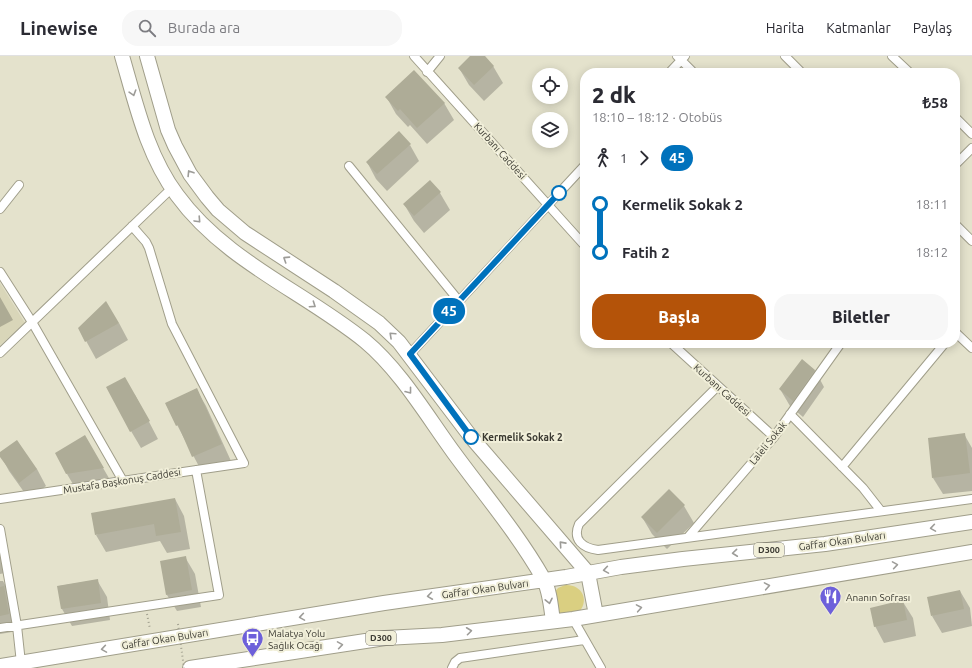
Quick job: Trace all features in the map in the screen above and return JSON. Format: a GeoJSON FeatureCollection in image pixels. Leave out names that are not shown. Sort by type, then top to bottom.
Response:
{"type":"FeatureCollection","features":[{"type":"Feature","properties":{"kind":"highway"},"geometry":{"type":"LineString","coordinates":[[122,56],[148,142],[162,172],[172,188],[193,215],[222,244],[354,333],[384,359],[506,524],[544,580],[554,621]]}},
{"type":"Feature","properties":{"kind":"highway"},"geometry":{"type":"LineString","coordinates":[[147,56],[173,141],[190,174],[218,210],[245,233],[379,323],[410,354],[471,437],[588,573],[596,615]]}},
{"type":"Feature","properties":{"kind":"highway","name":"Gaffar Okan Bulvarı"},"geometry":{"type":"LineString","coordinates":[[0,666],[384,603],[683,558],[825,544],[972,522]]}},
{"type":"Feature","properties":{"kind":"highway","name":"D300"},"geometry":{"type":"LineString","coordinates":[[190,668],[213,666],[385,638],[442,635],[572,619],[972,552]]}},
{"type":"Feature","properties":{"kind":"street","name":"Kurbanı Caddesi"},"geometry":{"type":"LineString","coordinates":[[414,56],[580,240]]}},
{"type":"Feature","properties":{"kind":"street"},"geometry":{"type":"LineString","coordinates":[[427,72],[440,56]]}},
{"type":"Feature","properties":{"kind":"street"},"geometry":{"type":"LineString","coordinates":[[785,56],[797,68]]}},
{"type":"Feature","properties":{"kind":"street"},"geometry":{"type":"LineString","coordinates":[[892,56],[905,68]]}},
{"type":"Feature","properties":{"kind":"street"},"geometry":{"type":"LineString","coordinates":[[673,68],[681,57],[690,68]]}},
{"type":"Feature","properties":{"kind":"street"},"geometry":{"type":"LineString","coordinates":[[960,122],[972,134]]}},
{"type":"Feature","properties":{"kind":"street"},"geometry":{"type":"LineString","coordinates":[[960,160],[972,148]]}},
{"type":"Feature","properties":{"kind":"street"},"geometry":{"type":"LineString","coordinates":[[349,166],[459,301]]}},
{"type":"Feature","properties":{"kind":"street"},"geometry":{"type":"LineString","coordinates":[[410,354],[580,170]]}},
{"type":"Feature","properties":{"kind":"street"},"geometry":{"type":"LineString","coordinates":[[0,210],[19,185]]}},
{"type":"Feature","properties":{"kind":"street"},"geometry":{"type":"LineString","coordinates":[[0,353],[172,188]]}},
{"type":"Feature","properties":{"kind":"street","name":"Mustafa Başkonuş Caddesi"},"geometry":{"type":"LineString","coordinates":[[0,499],[244,463],[172,324],[149,248],[146,242],[132,226]]}},
{"type":"Feature","properties":{"kind":"street"},"geometry":{"type":"LineString","coordinates":[[960,229],[972,241]]}},
{"type":"Feature","properties":{"kind":"street"},"geometry":{"type":"LineString","coordinates":[[0,272],[32,322],[123,481]]}},
{"type":"Feature","properties":{"kind":"street"},"geometry":{"type":"LineString","coordinates":[[960,337],[972,348]]}},
{"type":"Feature","properties":{"kind":"street","name":"Kurbanı Caddesi"},"geometry":{"type":"LineString","coordinates":[[679,348],[774,437]]}},
{"type":"Feature","properties":{"kind":"street","name":"Laleli Sokak"},"geometry":{"type":"LineString","coordinates":[[688,537],[774,437],[837,348]]}},
{"type":"Feature","properties":{"kind":"street"},"geometry":{"type":"LineString","coordinates":[[842,467],[942,348]]}},
{"type":"Feature","properties":{"kind":"street"},"geometry":{"type":"LineString","coordinates":[[718,386],[579,524],[576,531],[580,544],[598,550],[972,499]]}},
{"type":"Feature","properties":{"kind":"street"},"geometry":{"type":"LineString","coordinates":[[790,414],[864,488],[881,511]]}},
{"type":"Feature","properties":{"kind":"street"},"geometry":{"type":"LineString","coordinates":[[0,628],[219,595],[196,470]]}},
{"type":"Feature","properties":{"kind":"street"},"geometry":{"type":"LineString","coordinates":[[0,529],[17,626],[21,663]]}},
{"type":"Feature","properties":{"kind":"street"},"geometry":{"type":"LineString","coordinates":[[572,619],[601,668]]}},
{"type":"Feature","properties":{"kind":"street"},"geometry":{"type":"LineString","coordinates":[[452,668],[455,662],[460,658],[584,640]]}},
{"type":"Feature","properties":{"kind":"path"},"geometry":{"type":"LineString","coordinates":[[146,606],[152,641]]}},
{"type":"Feature","properties":{"kind":"path"},"geometry":{"type":"LineString","coordinates":[[178,624],[184,668]]}},
{"type":"Feature","properties":{"kind":"shaded area"},"geometry":{"type":"Polygon","coordinates":[[[0,283],[25,323],[0,345],[0,283]]]}},
{"type":"Feature","properties":{"kind":"shaded area"},"geometry":{"type":"Polygon","coordinates":[[[565,585],[576,587],[583,594],[583,604],[577,614],[561,615],[557,612],[553,594],[558,588],[565,585]]]}},
{"type":"Feature","properties":{"kind":"building"},"geometry":{"type":"Polygon","coordinates":[[[470,56],[485,56],[494,66],[474,85],[458,68],[470,56]]]}},
{"type":"Feature","properties":{"kind":"building"},"geometry":{"type":"Polygon","coordinates":[[[414,70],[445,103],[417,128],[400,109],[398,111],[385,97],[414,70]]]}},
{"type":"Feature","properties":{"kind":"building"},"geometry":{"type":"Polygon","coordinates":[[[399,131],[411,144],[377,174],[366,162],[399,131]]]}},
{"type":"Feature","properties":{"kind":"building"},"geometry":{"type":"Polygon","coordinates":[[[430,180],[441,192],[414,216],[403,204],[430,180]]]}},
{"type":"Feature","properties":{"kind":"building"},"geometry":{"type":"Polygon","coordinates":[[[106,301],[119,323],[85,342],[78,328],[106,301]]]}},
{"type":"Feature","properties":{"kind":"building"},"geometry":{"type":"Polygon","coordinates":[[[802,359],[815,370],[793,401],[779,389],[802,359]]]}},
{"type":"Feature","properties":{"kind":"building"},"geometry":{"type":"Polygon","coordinates":[[[125,377],[150,421],[130,432],[106,387],[125,377]]]}},
{"type":"Feature","properties":{"kind":"building"},"geometry":{"type":"Polygon","coordinates":[[[197,388],[222,444],[192,457],[178,425],[176,426],[165,403],[197,388]]]}},
{"type":"Feature","properties":{"kind":"building"},"geometry":{"type":"Polygon","coordinates":[[[965,433],[970,473],[932,478],[928,438],[965,433]]]}},
{"type":"Feature","properties":{"kind":"building"},"geometry":{"type":"Polygon","coordinates":[[[85,435],[104,468],[66,474],[55,453],[85,435]]]}},
{"type":"Feature","properties":{"kind":"building"},"geometry":{"type":"Polygon","coordinates":[[[17,440],[37,469],[19,483],[0,457],[0,452],[17,440]]]}},
{"type":"Feature","properties":{"kind":"building"},"geometry":{"type":"Polygon","coordinates":[[[669,489],[685,505],[657,533],[641,517],[669,489]]]}},
{"type":"Feature","properties":{"kind":"building"},"geometry":{"type":"Polygon","coordinates":[[[175,498],[181,532],[156,536],[154,524],[95,535],[91,513],[175,498]]]}},
{"type":"Feature","properties":{"kind":"building"},"geometry":{"type":"Polygon","coordinates":[[[186,556],[192,590],[166,595],[160,561],[186,556]]]}},
{"type":"Feature","properties":{"kind":"building"},"geometry":{"type":"Polygon","coordinates":[[[98,579],[101,603],[61,609],[57,586],[98,579]]]}},
{"type":"Feature","properties":{"kind":"building"},"geometry":{"type":"Polygon","coordinates":[[[4,586],[9,614],[0,616],[0,587],[4,586]]]}},
{"type":"Feature","properties":{"kind":"building"},"geometry":{"type":"Polygon","coordinates":[[[960,590],[964,609],[931,616],[927,597],[960,590]]]}},
{"type":"Feature","properties":{"kind":"building"},"geometry":{"type":"Polygon","coordinates":[[[903,600],[907,620],[874,627],[870,608],[903,600]]]}},
{"type":"Feature","properties":{"kind":"bus line","name":"45"},"geometry":{"type":"LineString","coordinates":[[471,437],[410,354],[559,193]]}},
{"type":"Feature","properties":{"kind":"place","name":"Kermelik Sokak 2"},"geometry":{"type":"Point","coordinates":[471,437]}},
{"type":"Feature","properties":{"kind":"place","name":"Ananın Sofrası"},"geometry":{"type":"Point","coordinates":[830,616]}},
{"type":"Feature","properties":{"kind":"place","name":"Malatya Yolu Sağlık Ocağı"},"geometry":{"type":"Point","coordinates":[253,658]}}]}
